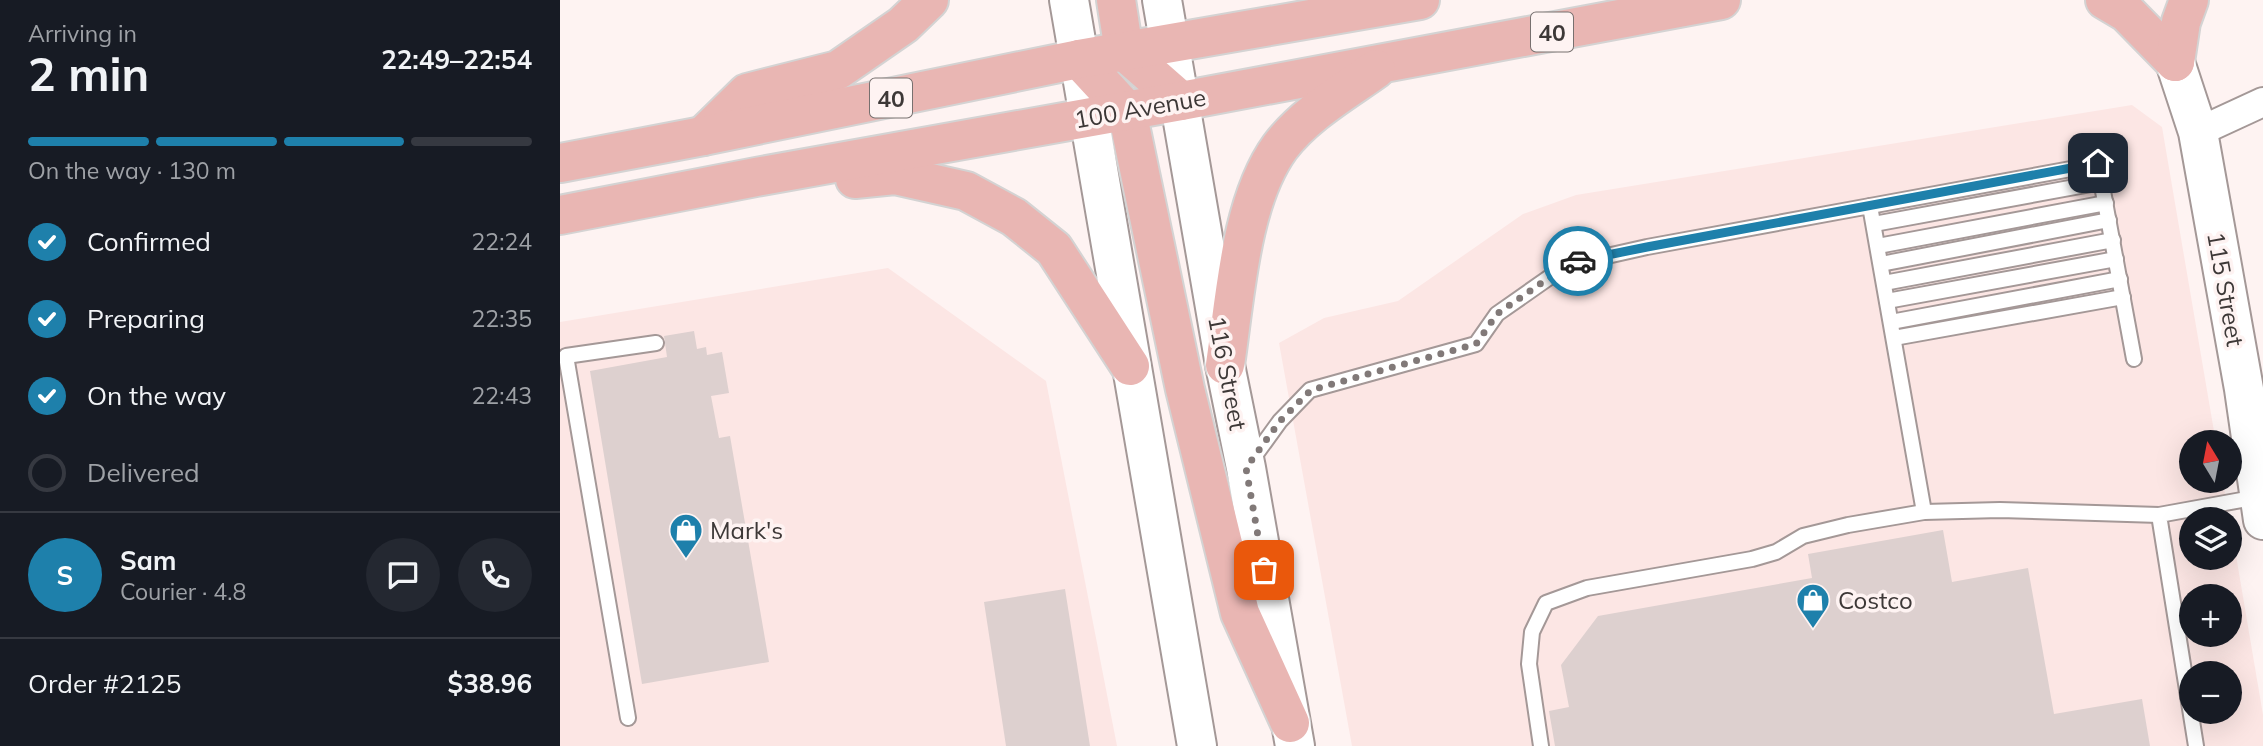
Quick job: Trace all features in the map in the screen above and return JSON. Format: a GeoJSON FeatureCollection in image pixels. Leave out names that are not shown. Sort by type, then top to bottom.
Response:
{"type":"FeatureCollection","features":[{"type":"Feature","properties":{"kind":"main road"},"geometry":{"type":"LineString","coordinates":[[703,136],[747,93],[838,70],[903,25],[929,0]]}},
{"type":"Feature","properties":{"kind":"main road"},"geometry":{"type":"LineString","coordinates":[[1069,0],[1197,746]]}},
{"type":"Feature","properties":{"kind":"main road"},"geometry":{"type":"LineString","coordinates":[[1115,0],[1124,51],[1181,101]]}},
{"type":"Feature","properties":{"kind":"main road","name":"116 Street"},"geometry":{"type":"LineString","coordinates":[[1163,0],[1225,365],[1293,734]]}},
{"type":"Feature","properties":{"kind":"main road","name":"40"},"geometry":{"type":"LineString","coordinates":[[560,163],[1079,59],[1420,0]]}},
{"type":"Feature","properties":{"kind":"main road","name":"100 Avenue"},"geometry":{"type":"LineString","coordinates":[[560,215],[1721,0]]}},
{"type":"Feature","properties":{"kind":"main road"},"geometry":{"type":"LineString","coordinates":[[2105,0],[2127,13],[2175,62]]}},
{"type":"Feature","properties":{"kind":"main road"},"geometry":{"type":"LineString","coordinates":[[2175,62],[2181,22],[2189,0]]}},
{"type":"Feature","properties":{"kind":"main road"},"geometry":{"type":"LineString","coordinates":[[1079,59],[1127,111],[1185,389],[1240,612],[1293,734]]}},
{"type":"Feature","properties":{"kind":"main road","name":"115 Street"},"geometry":{"type":"LineString","coordinates":[[2175,62],[2198,132],[2253,388],[2261,505]]}},
{"type":"Feature","properties":{"kind":"main road"},"geometry":{"type":"LineString","coordinates":[[1225,365],[1246,228],[1262,183],[1280,148],[1309,118],[1383,63]]}},
{"type":"Feature","properties":{"kind":"main road"},"geometry":{"type":"LineString","coordinates":[[756,177],[799,185],[895,175],[966,191],[1014,217],[1054,249],[1130,366]]}},
{"type":"Feature","properties":{"kind":"street"},"geometry":{"type":"LineString","coordinates":[[2198,132],[2263,102]]}},
{"type":"Feature","properties":{"kind":"lane"},"geometry":{"type":"LineString","coordinates":[[1246,468],[1280,421],[1311,390],[1476,344],[1497,314],[1567,265],[1647,247],[2098,163],[2134,359]]}},
{"type":"Feature","properties":{"kind":"lane"},"geometry":{"type":"LineString","coordinates":[[1874,224],[2102,182]]}},
{"type":"Feature","properties":{"kind":"lane"},"geometry":{"type":"LineString","coordinates":[[1878,246],[2106,203]]}},
{"type":"Feature","properties":{"kind":"lane"},"geometry":{"type":"LineString","coordinates":[[1871,206],[1924,512]]}},
{"type":"Feature","properties":{"kind":"lane"},"geometry":{"type":"LineString","coordinates":[[1881,264],[2109,220]]}},
{"type":"Feature","properties":{"kind":"lane"},"geometry":{"type":"LineString","coordinates":[[1884,283],[2113,240]]}},
{"type":"Feature","properties":{"kind":"lane"},"geometry":{"type":"LineString","coordinates":[[1887,301],[2116,259]]}},
{"type":"Feature","properties":{"kind":"lane"},"geometry":{"type":"LineString","coordinates":[[1891,321],[2120,279]]}},
{"type":"Feature","properties":{"kind":"lane"},"geometry":{"type":"LineString","coordinates":[[1894,338],[2123,297]]}},
{"type":"Feature","properties":{"kind":"lane"},"geometry":{"type":"LineString","coordinates":[[628,718],[566,356],[656,343]]}},
{"type":"Feature","properties":{"kind":"lane"},"geometry":{"type":"LineString","coordinates":[[1541,746],[1529,664],[1532,632],[1546,603],[1587,589],[1752,559],[1776,552],[1803,536],[1924,512],[2000,510],[2159,515],[2261,505]]}},
{"type":"Feature","properties":{"kind":"lane"},"geometry":{"type":"LineString","coordinates":[[2159,515],[2196,746]]}},
{"type":"Feature","properties":{"kind":"shaded area"},"geometry":{"type":"Polygon","coordinates":[[[2132,105],[2162,127],[2214,430],[2179,430],[2179,494],[2225,494],[2227,507],[2179,507],[2179,570],[2238,570],[2241,584],[2179,584],[2179,647],[2242,647],[2242,591],[2263,715],[2263,746],[1352,746],[1279,343],[1324,318],[1398,301],[1523,214],[1576,195],[2132,105]]]}},
{"type":"Feature","properties":{"kind":"shaded area"},"geometry":{"type":"Polygon","coordinates":[[[888,268],[1046,381],[1117,746],[560,746],[560,322],[888,268]]]}},
{"type":"Feature","properties":{"kind":"building"},"geometry":{"type":"Polygon","coordinates":[[[694,331],[697,349],[706,347],[707,355],[722,352],[729,393],[711,396],[719,438],[730,436],[769,662],[642,684],[590,371],[667,357],[664,336],[694,331]]]}},
{"type":"Feature","properties":{"kind":"building","name":"Costco"},"geometry":{"type":"Polygon","coordinates":[[[1943,530],[1952,582],[2028,568],[2054,714],[2142,699],[2150,746],[1555,746],[1549,711],[1569,707],[1561,665],[1598,616],[1812,578],[1808,554],[1943,530]]]}},
{"type":"Feature","properties":{"kind":"building"},"geometry":{"type":"Polygon","coordinates":[[[1065,589],[1090,746],[1006,746],[984,602],[1065,589]]]}},
{"type":"Feature","properties":{"kind":"way so far"},"geometry":{"type":"LineString","coordinates":[[1264,570],[1246,468],[1280,421],[1311,390],[1476,344],[1497,314],[1567,265],[1578,261]]}},
{"type":"Feature","properties":{"kind":"place","name":"Mark's"},"geometry":{"type":"Point","coordinates":[686,560]}},
{"type":"Feature","properties":{"kind":"place","name":"Costco"},"geometry":{"type":"Point","coordinates":[1813,630]}},
{"type":"Feature","properties":{"kind":"route"},"geometry":{"type":"LineString","coordinates":[[1578,261],[2098,163]]}}]}
